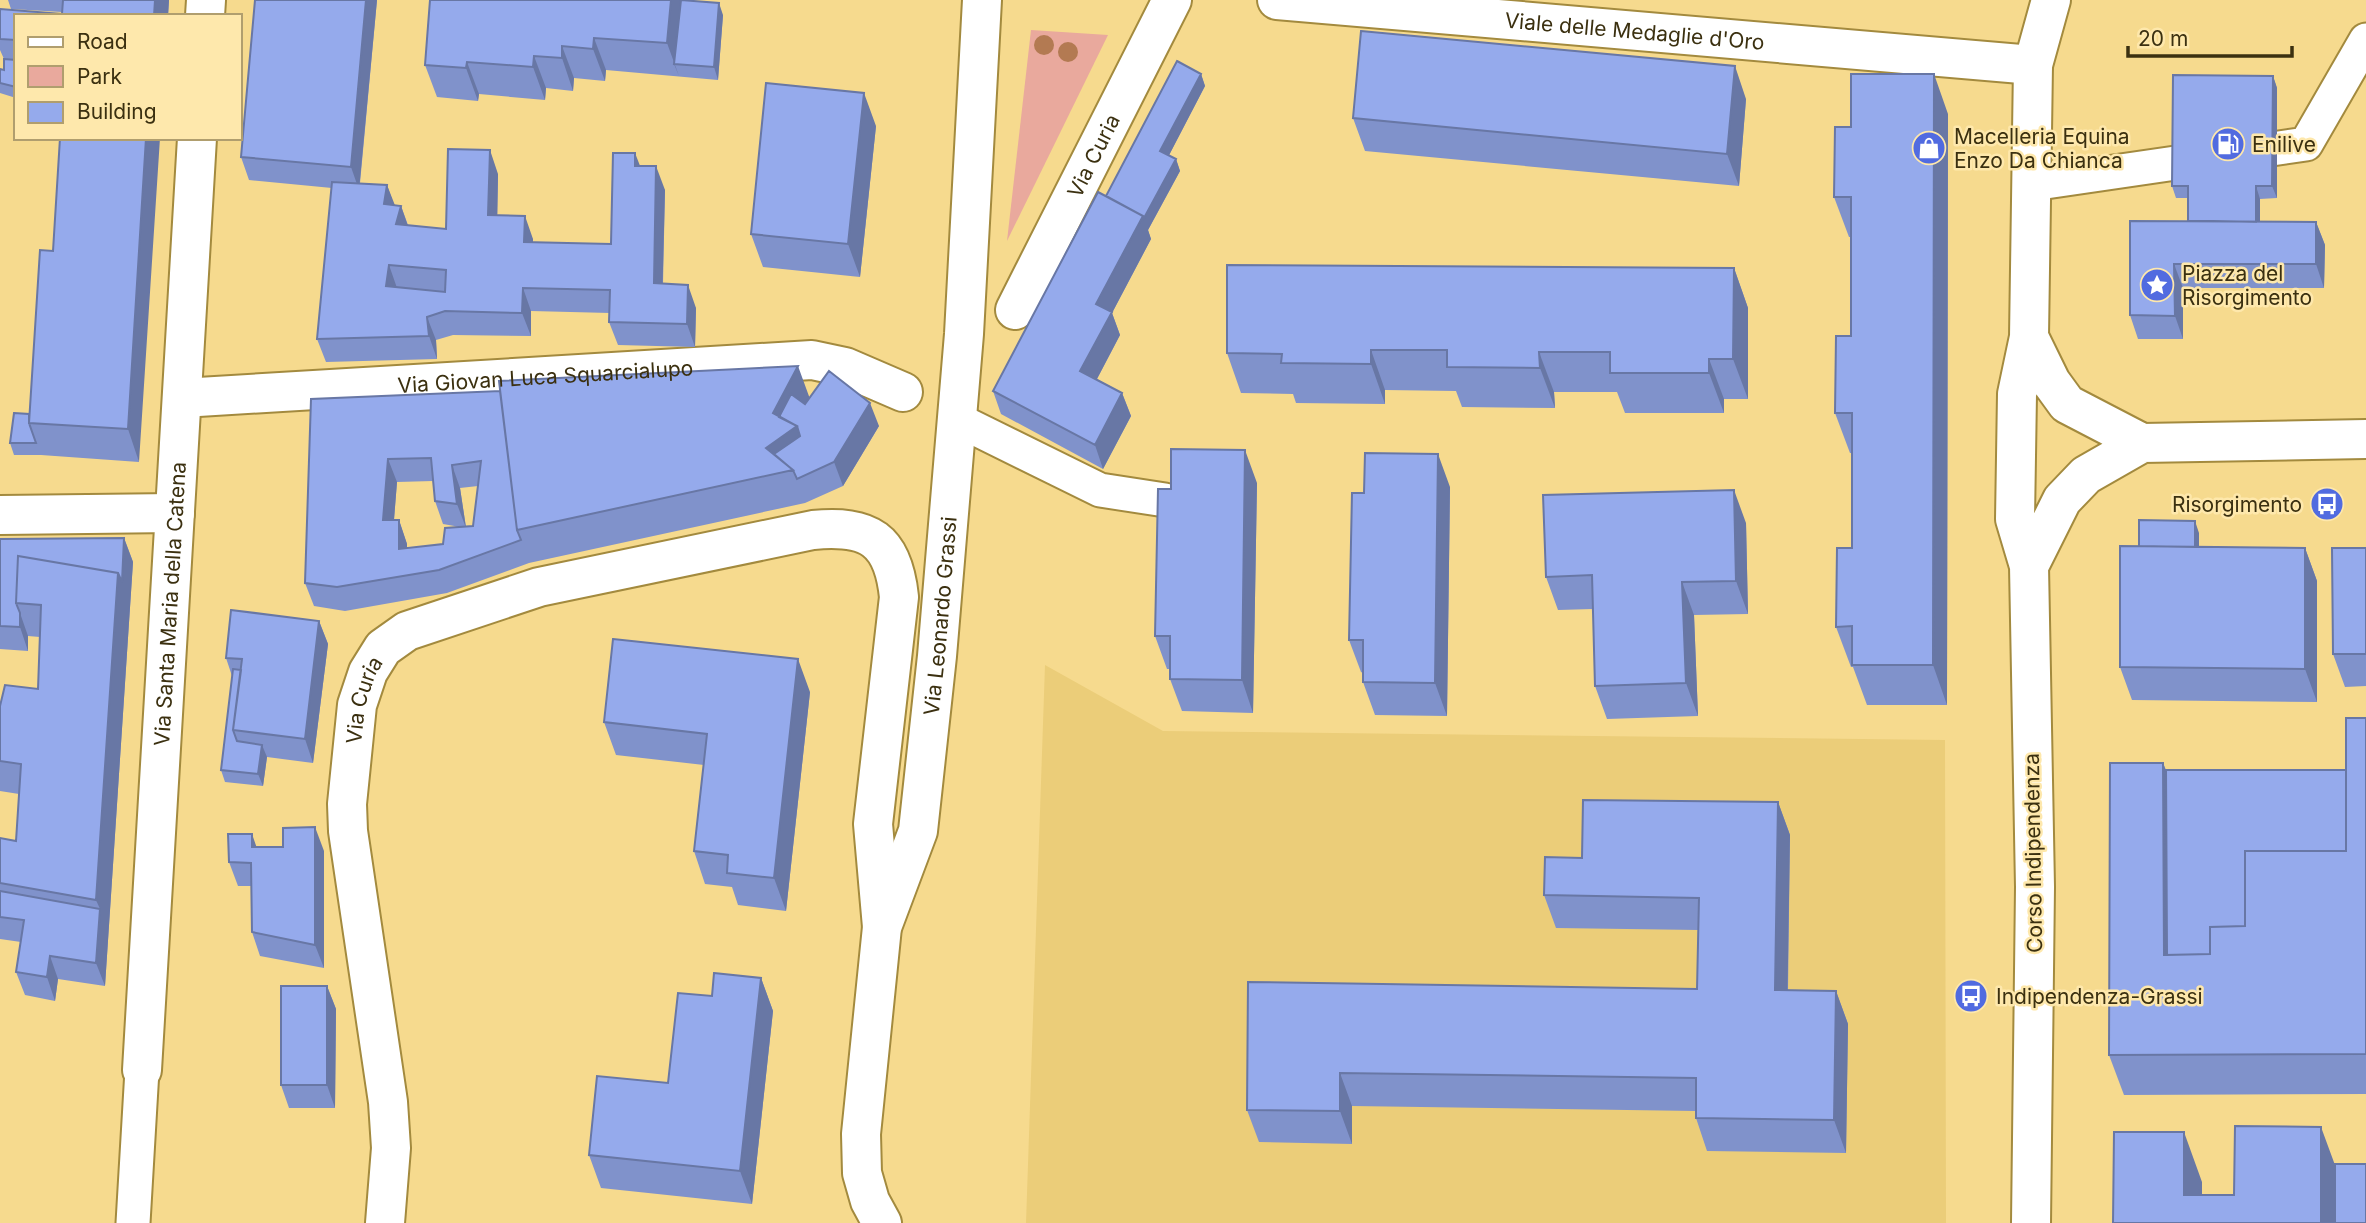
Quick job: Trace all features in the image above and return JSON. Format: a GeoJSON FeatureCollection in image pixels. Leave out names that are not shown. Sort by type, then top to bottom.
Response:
{"type":"FeatureCollection","features":[{"type":"Feature","properties":{"kind":"street","name":"Via Leonardo Grassi"},"geometry":{"type":"LineString","coordinates":[[882,1223],[870,1201],[862,1173],[861,1134],[882,927],[918,831],[937,656],[956,419],[982,0]]}},
{"type":"Feature","properties":{"kind":"street","name":"Via Curia"},"geometry":{"type":"LineString","coordinates":[[1015,310],[1172,0]]}},
{"type":"Feature","properties":{"kind":"street","name":"Viale delle Medaglie d'Oro"},"geometry":{"type":"LineString","coordinates":[[1277,0],[1950,60],[2033,65]]}},
{"type":"Feature","properties":{"kind":"street"},"geometry":{"type":"LineString","coordinates":[[2028,566],[2015,519],[2017,394],[2029,337],[2033,65],[2051,0]]}},
{"type":"Feature","properties":{"kind":"street","name":"Via Santa Maria della Catena"},"geometry":{"type":"LineString","coordinates":[[142,1070],[197,140]]}},
{"type":"Feature","properties":{"kind":"street"},"geometry":{"type":"LineString","coordinates":[[2029,337],[2051,382],[2067,404],[2142,443],[2366,439]]}},
{"type":"Feature","properties":{"kind":"street","name":"Via Giovan Luca Squarcialupo"},"geometry":{"type":"LineString","coordinates":[[182,398],[812,360],[845,367],[903,392]]}},
{"type":"Feature","properties":{"kind":"street"},"geometry":{"type":"LineString","coordinates":[[2028,566],[2062,500],[2086,475],[2142,443]]}},
{"type":"Feature","properties":{"kind":"street"},"geometry":{"type":"LineString","coordinates":[[0,514],[175,513]]}},
{"type":"Feature","properties":{"kind":"street","name":"Via Curia"},"geometry":{"type":"LineString","coordinates":[[384,1223],[391,1148],[388,1102],[348,831],[347,804],[357,705],[368,672],[383,648],[407,631],[539,587],[838,528],[859,530],[873,538],[886,550],[897,574],[899,597],[873,824],[882,927]]}},
{"type":"Feature","properties":{"kind":"street","name":"Corso Indipendenza"},"geometry":{"type":"LineString","coordinates":[[2028,566],[2035,887],[2031,1223]]}},
{"type":"Feature","properties":{"kind":"lane"},"geometry":{"type":"LineString","coordinates":[[2032,184],[2306,144],[2366,40]]}},
{"type":"Feature","properties":{"kind":"lane"},"geometry":{"type":"LineString","coordinates":[[956,419],[1100,490],[1165,500]]}},
{"type":"Feature","properties":{"kind":"lane"},"geometry":{"type":"LineString","coordinates":[[133,1223],[142,1070]]}},
{"type":"Feature","properties":{"kind":"shaded area"},"geometry":{"type":"Polygon","coordinates":[[[1045,665],[1163,731],[1945,740],[1946,1223],[1026,1223],[1045,665]]]}},
{"type":"Feature","properties":{"kind":"green space"},"geometry":{"type":"Polygon","coordinates":[[[1031,30],[1108,35],[1007,241],[1031,30]]]}},
{"type":"Feature","properties":{"kind":"building"},"geometry":{"type":"Polygon","coordinates":[[[63,0],[155,0],[154,14],[62,14],[63,0]]]}},
{"type":"Feature","properties":{"kind":"building"},"geometry":{"type":"Polygon","coordinates":[[[255,0],[366,0],[351,167],[241,157],[255,0]]]}},
{"type":"Feature","properties":{"kind":"building"},"geometry":{"type":"Polygon","coordinates":[[[430,0],[671,0],[667,43],[594,38],[593,49],[562,46],[562,58],[534,56],[533,67],[467,62],[466,68],[425,65],[430,0]]]}},
{"type":"Feature","properties":{"kind":"building"},"geometry":{"type":"Polygon","coordinates":[[[681,0],[719,3],[714,67],[674,64],[681,0]]]}},
{"type":"Feature","properties":{"kind":"building"},"geometry":{"type":"Polygon","coordinates":[[[0,9],[62,14],[14,14],[14,40],[0,39],[0,9]]]}},
{"type":"Feature","properties":{"kind":"building"},"geometry":{"type":"Polygon","coordinates":[[[1361,31],[1735,66],[1727,154],[1353,118],[1361,31]]]}},
{"type":"Feature","properties":{"kind":"building"},"geometry":{"type":"Polygon","coordinates":[[[4,59],[14,60],[14,86],[0,83],[0,69],[4,70],[4,59]]]}},
{"type":"Feature","properties":{"kind":"building"},"geometry":{"type":"Polygon","coordinates":[[[1177,61],[1201,74],[1160,151],[1176,159],[1144,218],[1106,196],[1177,61]]]}},
{"type":"Feature","properties":{"kind":"building"},"geometry":{"type":"Polygon","coordinates":[[[1851,74],[1934,74],[1933,665],[1852,665],[1852,626],[1836,627],[1837,548],[1852,548],[1852,413],[1835,413],[1836,336],[1851,336],[1851,197],[1834,197],[1835,127],[1851,127],[1851,74]]]}},
{"type":"Feature","properties":{"kind":"building"},"geometry":{"type":"Polygon","coordinates":[[[2173,75],[2273,76],[2272,186],[2256,186],[2256,222],[2188,221],[2188,186],[2172,186],[2173,75]]]}},
{"type":"Feature","properties":{"kind":"building"},"geometry":{"type":"Polygon","coordinates":[[[766,83],[864,93],[848,244],[751,234],[766,83]]]}},
{"type":"Feature","properties":{"kind":"building"},"geometry":{"type":"Polygon","coordinates":[[[60,140],[146,140],[128,429],[29,423],[40,250],[53,251],[60,140]]]}},
{"type":"Feature","properties":{"kind":"building"},"geometry":{"type":"Polygon","coordinates":[[[448,149],[490,150],[488,215],[525,216],[524,242],[611,244],[613,153],[635,153],[635,166],[656,166],[654,283],[688,285],[687,324],[609,322],[610,290],[523,288],[522,313],[445,311],[427,317],[429,336],[317,339],[332,182],[387,185],[384,204],[401,206],[396,224],[446,229],[448,149]],[[389,265],[386,286],[445,292],[446,270],[389,265]]]}},
{"type":"Feature","properties":{"kind":"building"},"geometry":{"type":"Polygon","coordinates":[[[1098,192],[1143,216],[1096,304],[1112,312],[1080,371],[1122,393],[1095,445],[993,391],[1098,192]]]}},
{"type":"Feature","properties":{"kind":"building"},"geometry":{"type":"Polygon","coordinates":[[[2130,221],[2316,222],[2316,264],[2174,264],[2175,316],[2130,315],[2130,221]]]}},
{"type":"Feature","properties":{"kind":"building"},"geometry":{"type":"Polygon","coordinates":[[[1227,265],[1734,268],[1733,359],[1709,359],[1709,373],[1610,373],[1610,352],[1539,352],[1540,368],[1447,367],[1447,350],[1371,350],[1371,364],[1281,363],[1282,354],[1227,353],[1227,265]]]}},
{"type":"Feature","properties":{"kind":"building"},"geometry":{"type":"Polygon","coordinates":[[[798,366],[773,413],[797,426],[766,448],[793,470],[517,530],[499,381],[798,366]]]}},
{"type":"Feature","properties":{"kind":"building"},"geometry":{"type":"Polygon","coordinates":[[[829,371],[870,403],[834,462],[797,479],[793,470],[774,454],[800,436],[797,426],[779,417],[791,394],[805,404],[829,371]]]}},
{"type":"Feature","properties":{"kind":"building"},"geometry":{"type":"Polygon","coordinates":[[[500,391],[517,530],[521,540],[439,570],[337,587],[305,583],[311,399],[500,391]],[[431,458],[388,459],[383,520],[399,520],[399,549],[443,544],[445,528],[473,526],[481,461],[452,465],[457,504],[435,501],[431,458]]]}},
{"type":"Feature","properties":{"kind":"building"},"geometry":{"type":"Polygon","coordinates":[[[14,413],[29,414],[29,423],[36,443],[10,443],[14,413]]]}},
{"type":"Feature","properties":{"kind":"building"},"geometry":{"type":"Polygon","coordinates":[[[1171,449],[1245,450],[1242,680],[1170,679],[1170,636],[1155,636],[1158,489],[1171,489],[1171,449]]]}},
{"type":"Feature","properties":{"kind":"building"},"geometry":{"type":"Polygon","coordinates":[[[1365,453],[1438,454],[1435,683],[1363,682],[1363,640],[1349,640],[1352,493],[1364,493],[1365,453]]]}},
{"type":"Feature","properties":{"kind":"building"},"geometry":{"type":"Polygon","coordinates":[[[1734,490],[1736,581],[1682,582],[1686,683],[1595,686],[1592,575],[1546,577],[1543,495],[1734,490]]]}},
{"type":"Feature","properties":{"kind":"building"},"geometry":{"type":"Polygon","coordinates":[[[2139,520],[2195,521],[2195,547],[2139,546],[2139,520]]]}},
{"type":"Feature","properties":{"kind":"building"},"geometry":{"type":"Polygon","coordinates":[[[124,538],[122,582],[118,573],[18,556],[16,603],[20,613],[20,627],[0,626],[0,539],[124,538]]]}},
{"type":"Feature","properties":{"kind":"building"},"geometry":{"type":"Polygon","coordinates":[[[2120,546],[2305,548],[2305,669],[2120,667],[2120,546]]]}},
{"type":"Feature","properties":{"kind":"building"},"geometry":{"type":"Polygon","coordinates":[[[2332,548],[2366,548],[2366,654],[2333,654],[2332,548]]]}},
{"type":"Feature","properties":{"kind":"building"},"geometry":{"type":"Polygon","coordinates":[[[18,556],[118,573],[96,900],[0,883],[0,838],[16,841],[21,764],[0,761],[0,706],[5,685],[38,689],[41,605],[16,603],[18,556]]]}},
{"type":"Feature","properties":{"kind":"building"},"geometry":{"type":"Polygon","coordinates":[[[231,610],[319,621],[305,739],[233,730],[242,659],[226,658],[231,610]]]}},
{"type":"Feature","properties":{"kind":"building"},"geometry":{"type":"Polygon","coordinates":[[[613,639],[798,659],[774,878],[727,873],[728,855],[694,851],[707,734],[604,722],[613,639]]]}},
{"type":"Feature","properties":{"kind":"building"},"geometry":{"type":"Polygon","coordinates":[[[233,669],[241,670],[233,730],[237,741],[262,745],[258,774],[221,770],[233,669]]]}},
{"type":"Feature","properties":{"kind":"building"},"geometry":{"type":"Polygon","coordinates":[[[2346,718],[2366,718],[2366,1054],[2109,1055],[2110,763],[2163,763],[2164,955],[2210,954],[2210,927],[2245,926],[2245,851],[2346,851],[2346,718]]]}},
{"type":"Feature","properties":{"kind":"building"},"geometry":{"type":"Polygon","coordinates":[[[2166,770],[2346,770],[2346,851],[2245,851],[2245,926],[2210,927],[2210,954],[2167,955],[2166,770]]]}},
{"type":"Feature","properties":{"kind":"building"},"geometry":{"type":"Polygon","coordinates":[[[1583,800],[1778,802],[1775,990],[1836,991],[1834,1120],[1696,1118],[1696,1078],[1340,1073],[1340,1111],[1247,1110],[1248,982],[1697,989],[1699,898],[1544,895],[1545,857],[1582,858],[1583,800]]]}},
{"type":"Feature","properties":{"kind":"building"},"geometry":{"type":"Polygon","coordinates":[[[315,827],[315,945],[252,932],[251,863],[229,862],[228,834],[252,834],[252,847],[283,847],[283,828],[315,827]]]}},
{"type":"Feature","properties":{"kind":"building"},"geometry":{"type":"Polygon","coordinates":[[[0,891],[100,909],[96,963],[50,956],[47,977],[16,972],[24,920],[0,917],[0,891]]]}},
{"type":"Feature","properties":{"kind":"building"},"geometry":{"type":"Polygon","coordinates":[[[714,973],[761,978],[740,1171],[589,1155],[597,1076],[668,1083],[678,993],[712,996],[714,973]]]}},
{"type":"Feature","properties":{"kind":"building"},"geometry":{"type":"Polygon","coordinates":[[[281,986],[327,986],[327,1085],[281,1085],[281,986]]]}},
{"type":"Feature","properties":{"kind":"building"},"geometry":{"type":"Polygon","coordinates":[[[2235,1126],[2321,1127],[2321,1223],[2113,1223],[2114,1132],[2184,1132],[2184,1195],[2234,1195],[2235,1126]]]}},
{"type":"Feature","properties":{"kind":"building"},"geometry":{"type":"Polygon","coordinates":[[[2335,1164],[2366,1164],[2366,1223],[2335,1223],[2335,1164]]]}},
{"type":"Feature","properties":{"kind":"place","name":"Enilive"},"geometry":{"type":"Point","coordinates":[2228,144]}},
{"type":"Feature","properties":{"kind":"place","name":"Macelleria Equina Enzo Da Chianca"},"geometry":{"type":"Point","coordinates":[1929,148]}},
{"type":"Feature","properties":{"kind":"place","name":"Piazza del Risorgimento"},"geometry":{"type":"Point","coordinates":[2157,285]}},
{"type":"Feature","properties":{"kind":"place","name":"Risorgimento"},"geometry":{"type":"Point","coordinates":[2327,504]}},
{"type":"Feature","properties":{"kind":"place","name":"Indipendenza-Grassi"},"geometry":{"type":"Point","coordinates":[1971,996]}}]}
